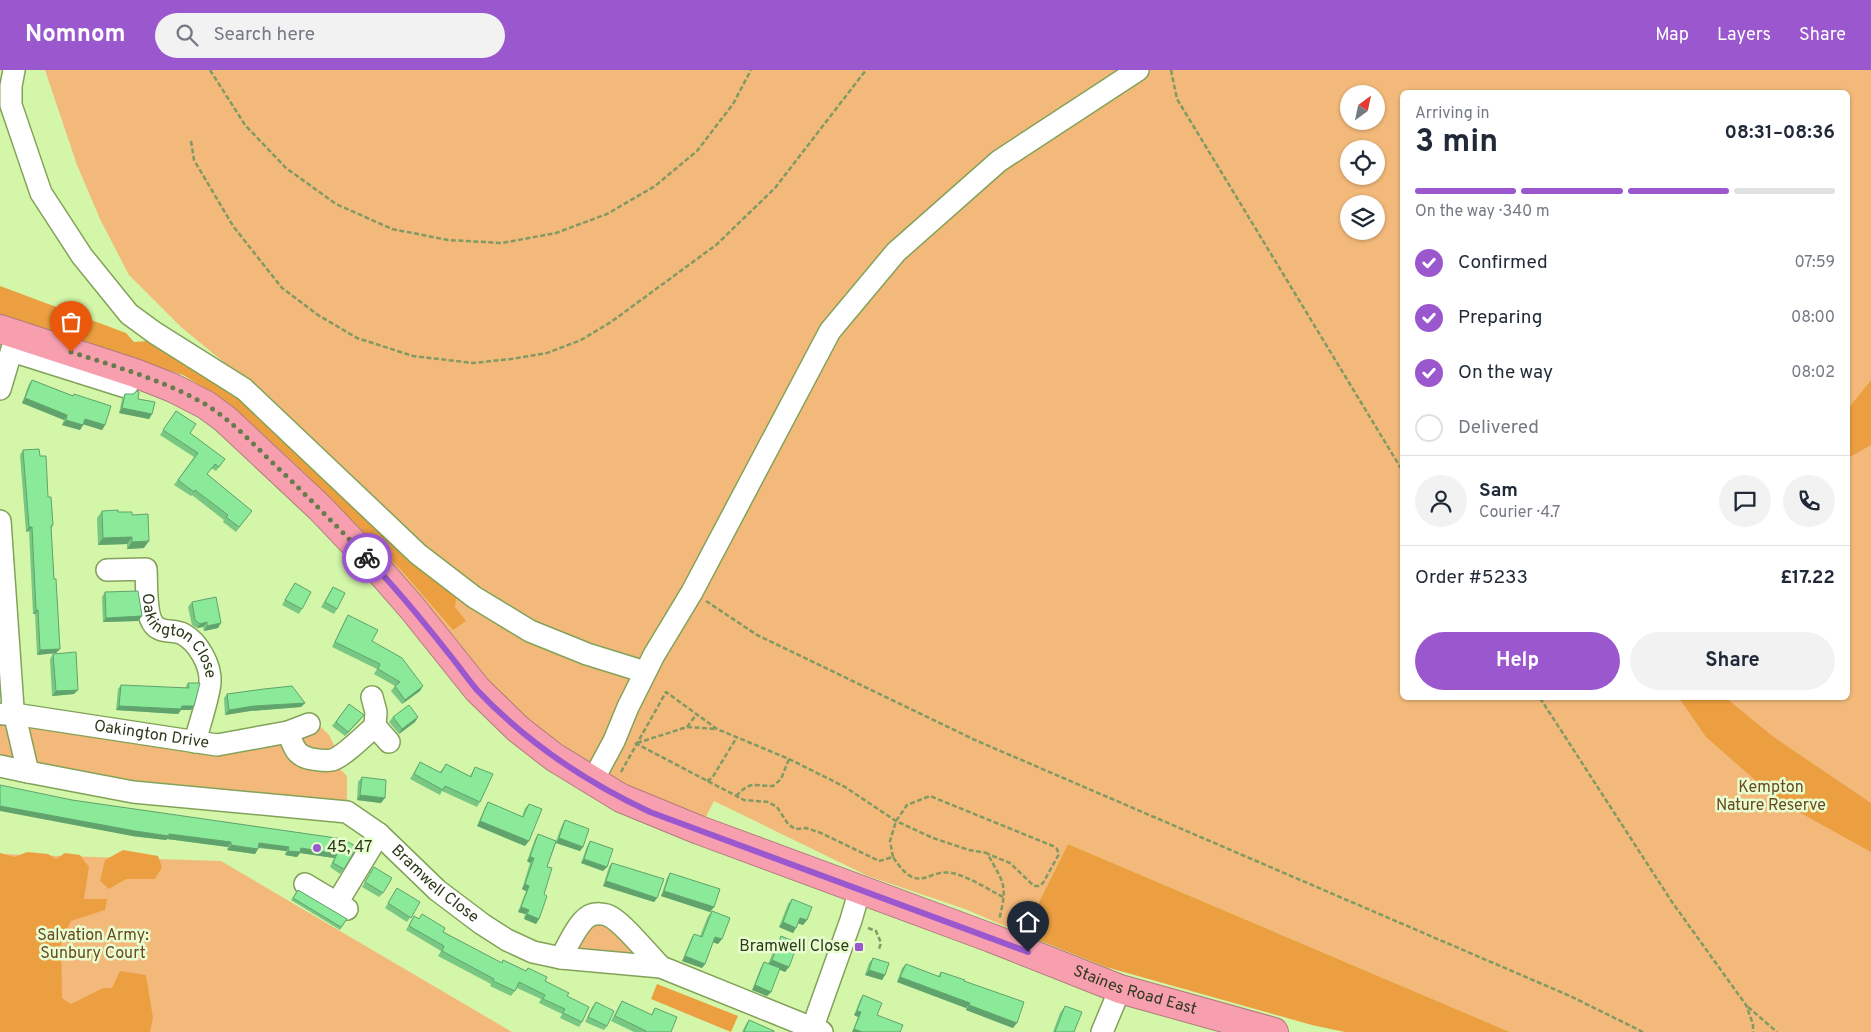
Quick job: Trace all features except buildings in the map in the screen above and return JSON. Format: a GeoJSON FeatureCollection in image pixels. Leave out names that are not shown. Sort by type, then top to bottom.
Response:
{"type":"FeatureCollection","features":[{"type":"Feature","properties":{"kind":"highway","name":"Staines Road East"},"geometry":{"type":"LineString","coordinates":[[9,338],[135,373],[173,388],[206,405],[225,418],[320,508],[379,570],[477,689],[518,729],[554,757],[621,798],[650,812],[991,938],[1120,989],[1274,1032]]}},
{"type":"Feature","properties":{"kind":"street"},"geometry":{"type":"LineString","coordinates":[[14,70],[11,86],[11,105],[41,193],[82,256],[129,314],[155,333],[244,389],[418,554],[474,597],[530,631],[587,654],[645,672]]}},
{"type":"Feature","properties":{"kind":"street"},"geometry":{"type":"LineString","coordinates":[[592,782],[614,741],[645,672],[692,592],[830,331],[896,252],[999,161],[1138,70]]}},
{"type":"Feature","properties":{"kind":"street"},"geometry":{"type":"LineString","coordinates":[[0,389],[9,338]]}},
{"type":"Feature","properties":{"kind":"street"},"geometry":{"type":"LineString","coordinates":[[0,521],[7,714],[28,772]]}},
{"type":"Feature","properties":{"kind":"street","name":"Oakington Close"},"geometry":{"type":"LineString","coordinates":[[107,570],[146,569],[149,615],[153,624],[160,629],[181,633],[192,641],[200,652],[207,667],[210,682],[195,742]]}},
{"type":"Feature","properties":{"kind":"street"},"geometry":{"type":"LineString","coordinates":[[372,697],[376,712],[375,726],[389,742]]}},
{"type":"Feature","properties":{"kind":"street","name":"Oakington Drive"},"geometry":{"type":"LineString","coordinates":[[7,714],[217,745],[288,732],[309,724]]}},
{"type":"Feature","properties":{"kind":"street"},"geometry":{"type":"LineString","coordinates":[[288,732],[294,748],[302,757],[331,760],[339,756],[375,726]]}},
{"type":"Feature","properties":{"kind":"street"},"geometry":{"type":"LineString","coordinates":[[0,766],[28,772]]}},
{"type":"Feature","properties":{"kind":"street","name":"Bramwell Close"},"geometry":{"type":"LineString","coordinates":[[28,772],[133,792],[348,812],[379,834],[437,890],[482,924],[507,940],[533,952],[560,958],[660,967],[815,1031]]}},
{"type":"Feature","properties":{"kind":"street"},"geometry":{"type":"LineString","coordinates":[[305,884],[342,906],[379,834]]}},
{"type":"Feature","properties":{"kind":"street"},"geometry":{"type":"LineString","coordinates":[[815,1031],[860,889]]}},
{"type":"Feature","properties":{"kind":"street","name":"Bramwell Close"},"geometry":{"type":"LineString","coordinates":[[560,958],[583,921],[590,915],[601,914],[611,917],[619,923],[660,967]]}},
{"type":"Feature","properties":{"kind":"street"},"geometry":{"type":"LineString","coordinates":[[1102,1032],[1120,989]]}},
{"type":"Feature","properties":{"kind":"path"},"geometry":{"type":"LineString","coordinates":[[210,70],[245,125],[286,168],[336,204],[392,229],[448,240],[502,243],[556,233],[599,218],[655,186],[697,151],[733,104],[751,70]]}},
{"type":"Feature","properties":{"kind":"path"},"geometry":{"type":"LineString","coordinates":[[191,141],[194,160],[233,226],[282,288],[318,315],[356,338],[413,356],[473,363],[547,353],[581,340],[611,322],[716,245],[775,188],[866,70]]}},
{"type":"Feature","properties":{"kind":"path"},"geometry":{"type":"LineString","coordinates":[[1172,70],[1177,99],[1400,467]]}},
{"type":"Feature","properties":{"kind":"path"},"geometry":{"type":"LineString","coordinates":[[692,592],[757,635],[975,740],[1570,996],[1643,1032]]}},
{"type":"Feature","properties":{"kind":"path"},"geometry":{"type":"LineString","coordinates":[[621,772],[666,692],[717,729],[789,759],[844,787],[896,821],[933,838],[969,850],[987,853],[1010,863],[1034,886],[1039,886],[1043,883],[1058,854],[1057,849],[930,796],[906,805],[896,821],[890,841],[893,857],[901,870],[915,879],[943,873],[955,874],[1005,898]]}},
{"type":"Feature","properties":{"kind":"path"},"geometry":{"type":"LineString","coordinates":[[1541,700],[1672,902],[1746,1005],[1776,1032]]}},
{"type":"Feature","properties":{"kind":"path"},"geometry":{"type":"LineString","coordinates":[[688,727],[696,715]]}},
{"type":"Feature","properties":{"kind":"path"},"geometry":{"type":"LineString","coordinates":[[636,743],[688,727],[717,729]]}},
{"type":"Feature","properties":{"kind":"path"},"geometry":{"type":"LineString","coordinates":[[707,781],[712,778],[737,737]]}},
{"type":"Feature","properties":{"kind":"path"},"geometry":{"type":"LineString","coordinates":[[636,743],[744,800],[768,802],[777,807],[788,824],[795,829],[806,828],[821,833],[880,861],[893,857]]}},
{"type":"Feature","properties":{"kind":"path"},"geometry":{"type":"LineString","coordinates":[[736,796],[752,784],[773,786],[781,778],[789,759]]}},
{"type":"Feature","properties":{"kind":"path"},"geometry":{"type":"LineString","coordinates":[[987,853],[1004,884],[1005,898],[999,921],[991,938]]}},
{"type":"Feature","properties":{"kind":"path"},"geometry":{"type":"LineString","coordinates":[[851,920],[876,931],[881,943],[879,949]]}},
{"type":"Feature","properties":{"kind":"path"},"geometry":{"type":"LineString","coordinates":[[1746,1005],[1754,1032]]}},
{"type":"Feature","properties":{"kind":"green space","name":"Kempton Nature Reserve"},"geometry":{"type":"Polygon","coordinates":[[[45,70],[1871,70],[1871,1032],[1510,1032],[1068,844],[1023,934],[965,909],[868,876],[714,801],[699,830],[554,757],[225,419],[243,378],[181,327],[129,275],[100,219],[77,165],[45,70]]]}},
{"type":"Feature","properties":{"kind":"green space"},"geometry":{"type":"Polygon","coordinates":[[[0,705],[195,742],[288,732],[294,748],[331,760],[347,776],[347,812],[0,766],[0,705]]]}},
{"type":"Feature","properties":{"kind":"green space"},"geometry":{"type":"Polygon","coordinates":[[[321,727],[329,735],[337,751],[318,755],[300,742],[303,733],[321,727]]]}},
{"type":"Feature","properties":{"kind":"green space","name":"Salvation Army: Sunbury Court"},"geometry":{"type":"Polygon","coordinates":[[[0,854],[221,861],[512,1032],[0,1032],[0,854]]]}},
{"type":"Feature","properties":{"kind":"green space"},"geometry":{"type":"Polygon","coordinates":[[[601,914],[661,967],[561,958],[601,914]]]}},
{"type":"Feature","properties":{"kind":"shaded area"},"geometry":{"type":"Polygon","coordinates":[[[0,286],[126,333],[134,342],[147,341],[179,357],[247,398],[457,591],[455,607],[466,621],[453,630],[403,572],[304,472],[239,412],[222,399],[183,375],[7,319],[0,315],[0,286]]]}},
{"type":"Feature","properties":{"kind":"shaded area"},"geometry":{"type":"Polygon","coordinates":[[[1871,380],[1871,445],[1850,457],[1850,406],[1871,380]]]}},
{"type":"Feature","properties":{"kind":"shaded area"},"geometry":{"type":"Polygon","coordinates":[[[1680,700],[1728,700],[1775,738],[1871,803],[1871,852],[1779,801],[1706,737],[1680,700]]]}},
{"type":"Feature","properties":{"kind":"shaded area"},"geometry":{"type":"Polygon","coordinates":[[[1068,844],[1510,1032],[1345,1032],[1312,1025],[1106,967],[1023,934],[1068,844]]]}},
{"type":"Feature","properties":{"kind":"shaded area"},"geometry":{"type":"Polygon","coordinates":[[[123,850],[158,856],[162,867],[155,879],[126,879],[109,889],[100,881],[105,860],[123,850]]]}},
{"type":"Feature","properties":{"kind":"shaded area"},"geometry":{"type":"Polygon","coordinates":[[[27,852],[48,854],[56,859],[65,853],[80,855],[89,867],[84,899],[107,899],[105,910],[71,921],[61,942],[62,998],[71,1004],[103,988],[112,988],[120,971],[146,975],[153,1018],[150,1032],[0,1032],[0,853],[15,857],[27,852]]]}},
{"type":"Feature","properties":{"kind":"shaded area"},"geometry":{"type":"Polygon","coordinates":[[[657,984],[738,1016],[731,1032],[651,999],[657,984]]]}},
{"type":"Feature","properties":{"kind":"way so far"},"geometry":{"type":"LineString","coordinates":[[71,352],[173,388],[206,405],[225,418],[320,508],[367,558]]}},
{"type":"Feature","properties":{"kind":"place","name":"45, 47"},"geometry":{"type":"Point","coordinates":[317,848]}},
{"type":"Feature","properties":{"kind":"place","name":"Bramwell Close"},"geometry":{"type":"Point","coordinates":[859,947]}},
{"type":"Feature","properties":{"kind":"route"},"geometry":{"type":"LineString","coordinates":[[367,558],[413,609],[477,689],[518,729],[554,757],[592,782],[650,812],[1028,952]]}}]}
